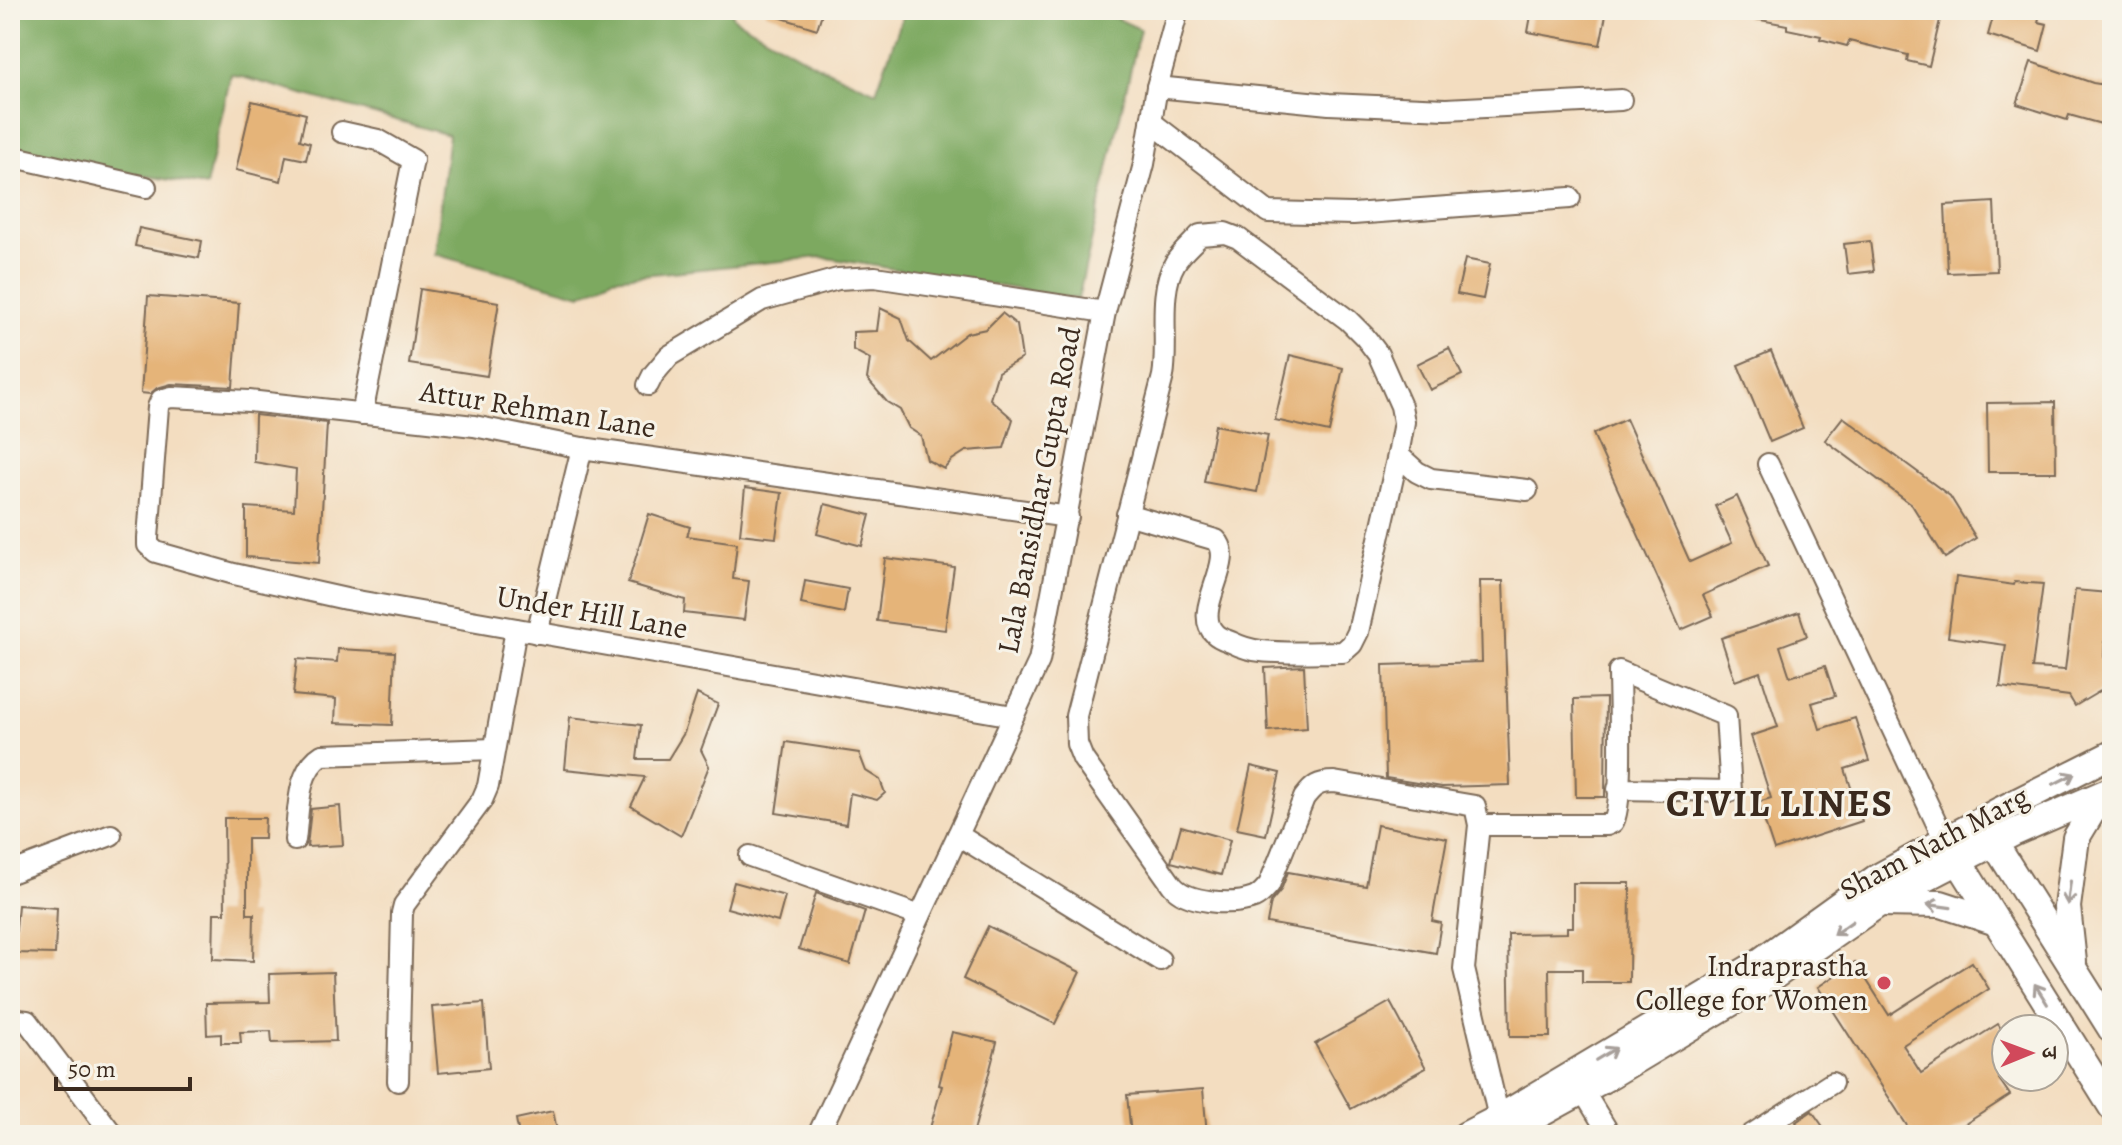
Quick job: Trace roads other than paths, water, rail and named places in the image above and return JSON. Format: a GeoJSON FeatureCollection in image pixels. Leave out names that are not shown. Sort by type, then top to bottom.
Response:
{"type":"FeatureCollection","features":[{"type":"Feature","properties":{"kind":"main road","name":"Sham Nath Marg"},"geometry":{"type":"LineString","coordinates":[[1577,1082],[1767,981],[1952,851],[2112,754]]}},
{"type":"Feature","properties":{"kind":"main road","name":"Sham Nath Marg"},"geometry":{"type":"LineString","coordinates":[[1987,832],[2107,792]]}},
{"type":"Feature","properties":{"kind":"main road"},"geometry":{"type":"LineString","coordinates":[[2074,970],[2067,907],[2076,838],[2107,792]]}},
{"type":"Feature","properties":{"kind":"main road"},"geometry":{"type":"LineString","coordinates":[[1987,832],[2074,970],[2109,1019]]}},
{"type":"Feature","properties":{"kind":"main road","name":"Sham Nath Marg"},"geometry":{"type":"LineString","coordinates":[[1466,1135],[1501,1127],[1577,1082],[1754,966],[1875,879],[1952,851]]}},
{"type":"Feature","properties":{"kind":"main road"},"geometry":{"type":"LineString","coordinates":[[1952,851],[2112,1107]]}},
{"type":"Feature","properties":{"kind":"main road"},"geometry":{"type":"LineString","coordinates":[[1879,903],[1941,904],[1996,922]]}},
{"type":"Feature","properties":{"kind":"street","name":"Lala Bansidhar Gupta Road"},"geometry":{"type":"LineString","coordinates":[[818,1135],[1039,661],[1105,312],[1144,164],[1157,87],[1178,10]]}},
{"type":"Feature","properties":{"kind":"street"},"geometry":{"type":"LineString","coordinates":[[1157,87],[1329,104],[1446,109],[1621,100]]}},
{"type":"Feature","properties":{"kind":"street"},"geometry":{"type":"LineString","coordinates":[[1151,122],[1268,212],[1353,214],[1570,198]]}},
{"type":"Feature","properties":{"kind":"street"},"geometry":{"type":"LineString","coordinates":[[342,132],[378,140],[413,160],[362,414]]}},
{"type":"Feature","properties":{"kind":"street"},"geometry":{"type":"LineString","coordinates":[[10,156],[146,187]]}},
{"type":"Feature","properties":{"kind":"street"},"geometry":{"type":"LineString","coordinates":[[1127,514],[1220,543],[1223,554],[1208,611],[1210,628],[1215,635],[1260,651],[1343,652],[1358,632],[1404,422],[1401,406],[1378,354],[1348,320],[1238,238],[1225,233],[1200,235],[1176,260],[1166,287],[1166,358],[1076,716],[1075,730],[1083,759],[1177,890],[1188,896],[1244,901],[1261,894],[1269,885],[1304,798],[1322,782],[1475,806],[1479,825],[1464,969],[1501,1127]]}},
{"type":"Feature","properties":{"kind":"street"},"geometry":{"type":"LineString","coordinates":[[648,385],[669,356],[762,300],[838,279],[875,277],[1105,312]]}},
{"type":"Feature","properties":{"kind":"street","name":"Attur Rehman Lane"},"geometry":{"type":"LineString","coordinates":[[165,554],[151,549],[148,538],[161,400],[171,397],[249,401],[474,426],[582,448],[1068,517]]}},
{"type":"Feature","properties":{"kind":"street"},"geometry":{"type":"LineString","coordinates":[[537,633],[582,448]]}},
{"type":"Feature","properties":{"kind":"street"},"geometry":{"type":"LineString","coordinates":[[1398,455],[1417,472],[1431,479],[1527,490]]}},
{"type":"Feature","properties":{"kind":"street"},"geometry":{"type":"LineString","coordinates":[[1768,464],[1952,851]]}},
{"type":"Feature","properties":{"kind":"street","name":"Under Hill Lane"},"geometry":{"type":"LineString","coordinates":[[165,554],[234,574],[332,596],[1013,716]]}},
{"type":"Feature","properties":{"kind":"street"},"geometry":{"type":"LineString","coordinates":[[398,1081],[404,905],[482,800],[488,786],[516,629]]}},
{"type":"Feature","properties":{"kind":"street"},"geometry":{"type":"LineString","coordinates":[[1479,825],[1607,825],[1617,818],[1619,671],[1726,716],[1731,791],[1618,789]]}},
{"type":"Feature","properties":{"kind":"street"},"geometry":{"type":"LineString","coordinates":[[295,840],[304,775],[311,763],[322,755],[494,749]]}},
{"type":"Feature","properties":{"kind":"street"},"geometry":{"type":"LineString","coordinates":[[10,873],[111,835]]}},
{"type":"Feature","properties":{"kind":"street"},"geometry":{"type":"LineString","coordinates":[[958,835],[1160,960]]}},
{"type":"Feature","properties":{"kind":"street"},"geometry":{"type":"LineString","coordinates":[[750,856],[920,916]]}},
{"type":"Feature","properties":{"kind":"street"},"geometry":{"type":"LineString","coordinates":[[10,1019],[27,1021],[113,1135]]}},
{"type":"Feature","properties":{"kind":"street"},"geometry":{"type":"LineString","coordinates":[[1577,1082],[1610,1135]]}},
{"type":"Feature","properties":{"kind":"street"},"geometry":{"type":"LineString","coordinates":[[1751,1135],[1832,1083]]}},
{"type":"Feature","properties":{"kind":"place","name":"Indraprastha College for Women"},"geometry":{"type":"Point","coordinates":[1884,983]}},
{"type":"Feature","properties":{"kind":"district","name":"CIVIL LINES"},"geometry":{"type":"Point","coordinates":[1780,803]}}]}
